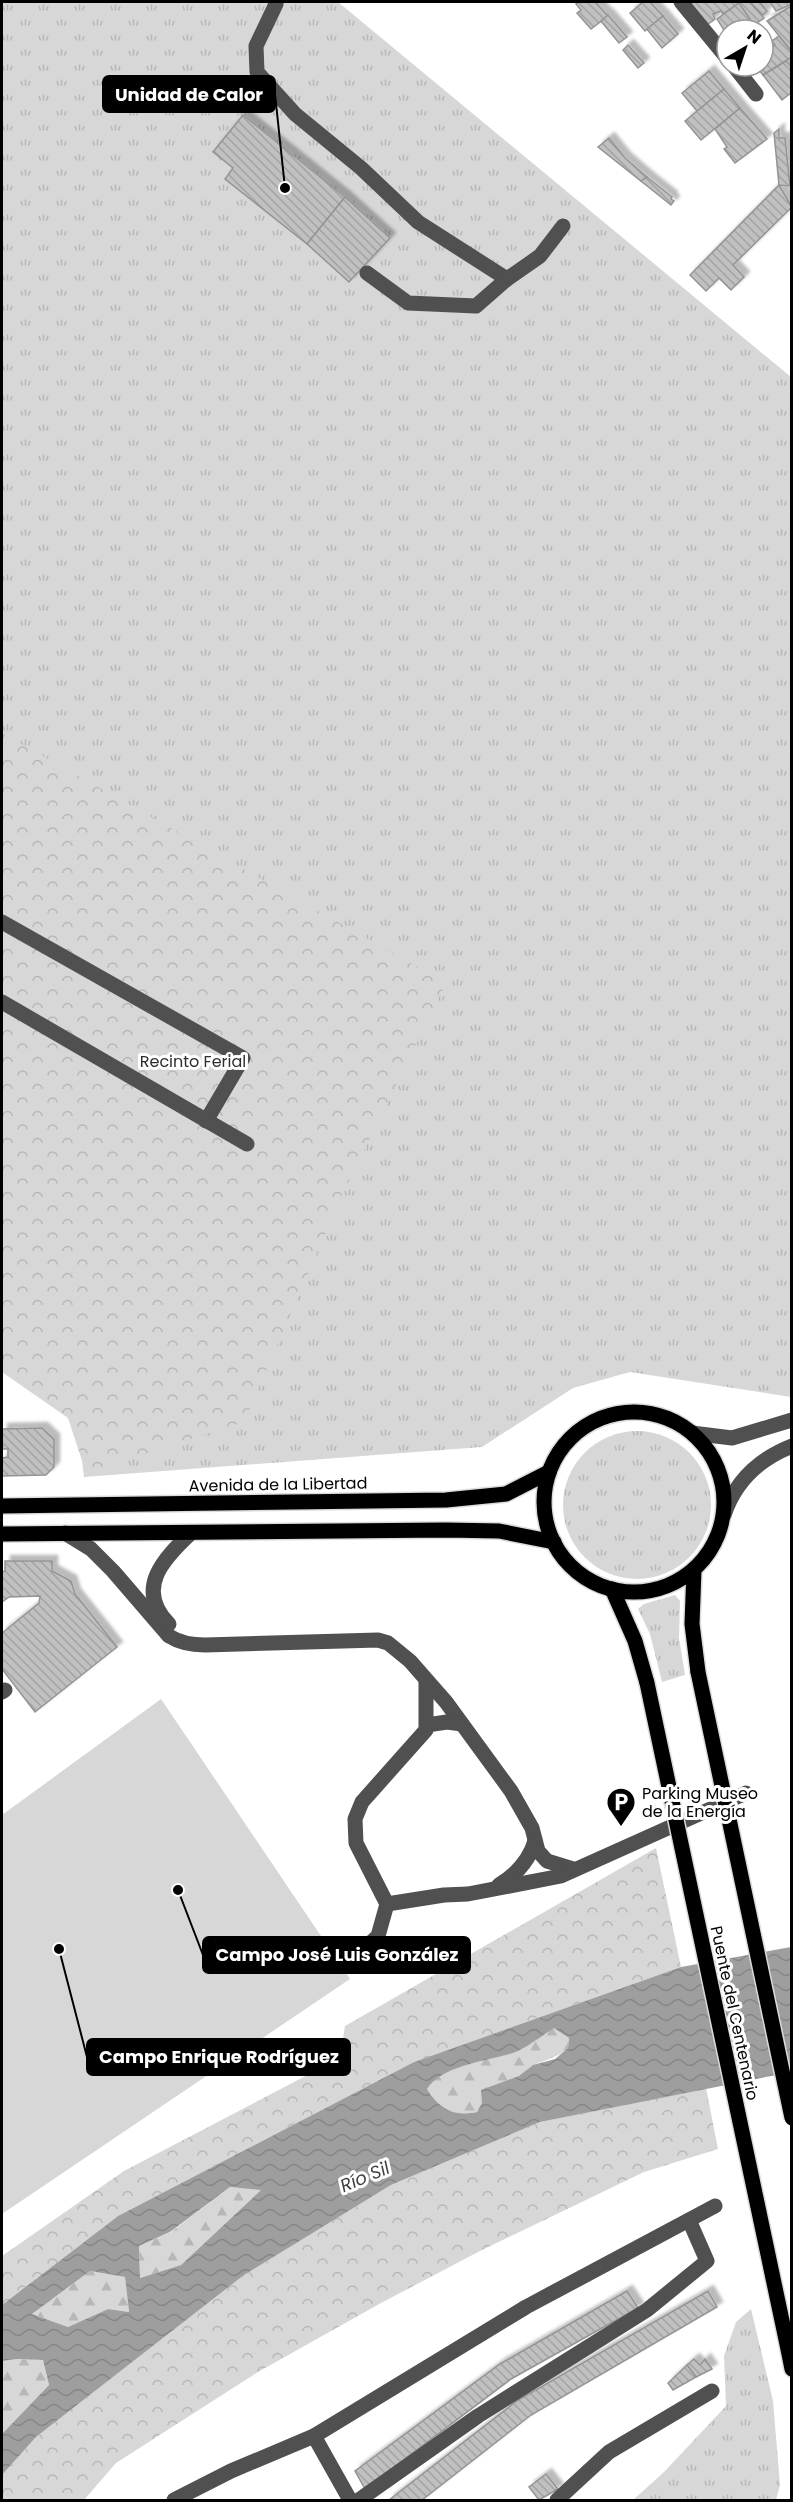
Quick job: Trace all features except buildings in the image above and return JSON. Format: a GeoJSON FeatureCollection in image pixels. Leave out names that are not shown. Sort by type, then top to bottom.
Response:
{"type":"FeatureCollection","features":[{"type":"Feature","properties":{"kind":"main road"},"geometry":{"type":"LineString","coordinates":[[625,1413],[655,1415],[680,1425],[692,1433],[704,1445],[719,1472],[724,1492],[724,1515],[719,1533],[710,1551],[694,1570],[672,1584],[644,1592],[612,1589],[579,1573],[562,1555],[554,1542],[545,1510],[545,1491],[549,1472],[558,1454],[586,1426],[604,1418],[625,1413]]}},
{"type":"Feature","properties":{"kind":"main road","name":"Avenida de la Libertad"},"geometry":{"type":"LineString","coordinates":[[2,1506],[446,1500],[506,1494],[549,1472]]}},
{"type":"Feature","properties":{"kind":"main road"},"geometry":{"type":"LineString","coordinates":[[2,1534],[446,1530],[499,1531],[554,1542]]}},
{"type":"Feature","properties":{"kind":"main road","name":"Puente del Centenario"},"geometry":{"type":"LineString","coordinates":[[694,1570],[692,1624],[698,1672],[792,2118]]}},
{"type":"Feature","properties":{"kind":"main road","name":"Puente del Centenario"},"geometry":{"type":"LineString","coordinates":[[612,1589],[635,1641],[647,1683],[792,2369]]}},
{"type":"Feature","properties":{"kind":"street"},"geometry":{"type":"LineString","coordinates":[[681,2],[715,43]]}},
{"type":"Feature","properties":{"kind":"street"},"geometry":{"type":"LineString","coordinates":[[276,4],[256,46],[257,72],[295,114],[361,168],[418,222],[507,279]]}},
{"type":"Feature","properties":{"kind":"street"},"geometry":{"type":"LineString","coordinates":[[743,78],[756,94]]}},
{"type":"Feature","properties":{"kind":"street"},"geometry":{"type":"LineString","coordinates":[[367,273],[408,303],[476,306],[507,279],[540,256],[563,226]]}},
{"type":"Feature","properties":{"kind":"street"},"geometry":{"type":"LineString","coordinates":[[2,922],[243,1058],[206,1121]]}},
{"type":"Feature","properties":{"kind":"street"},"geometry":{"type":"LineString","coordinates":[[2,1002],[247,1144]]}},
{"type":"Feature","properties":{"kind":"street"},"geometry":{"type":"LineString","coordinates":[[692,1433],[732,1438],[792,1420]]}},
{"type":"Feature","properties":{"kind":"street"},"geometry":{"type":"LineString","coordinates":[[724,1515],[735,1489],[754,1468],[766,1458],[792,1446]]}},
{"type":"Feature","properties":{"kind":"street"},"geometry":{"type":"LineString","coordinates":[[65,1533],[91,1549],[169,1636],[188,1645],[378,1640],[395,1649],[446,1702],[511,1791],[532,1828],[538,1851],[547,1861],[573,1869]]}},
{"type":"Feature","properties":{"kind":"street"},"geometry":{"type":"LineString","coordinates":[[191,1533],[174,1548],[158,1569],[154,1579],[153,1594],[166,1621],[198,1645]]}},
{"type":"Feature","properties":{"kind":"street"},"geometry":{"type":"LineString","coordinates":[[353,1959],[378,1936],[387,1904],[357,1843],[355,1819],[362,1802],[426,1730],[426,1681]]}},
{"type":"Feature","properties":{"kind":"street"},"geometry":{"type":"LineString","coordinates":[[427,1725],[447,1722],[462,1724]]}},
{"type":"Feature","properties":{"kind":"street"},"geometry":{"type":"LineString","coordinates":[[387,1904],[468,1894],[561,1876],[746,1793]]}},
{"type":"Feature","properties":{"kind":"street"},"geometry":{"type":"LineString","coordinates":[[497,1887],[521,1868],[531,1854],[535,1841]]}},
{"type":"Feature","properties":{"kind":"street"},"geometry":{"type":"LineString","coordinates":[[174,2500],[231,2471],[314,2436],[526,2307],[715,2206]]}},
{"type":"Feature","properties":{"kind":"street"},"geometry":{"type":"LineString","coordinates":[[359,2500],[478,2416],[647,2310],[707,2261],[689,2220]]}},
{"type":"Feature","properties":{"kind":"street"},"geometry":{"type":"LineString","coordinates":[[557,2500],[609,2452],[712,2391]]}},
{"type":"Feature","properties":{"kind":"street"},"geometry":{"type":"LineString","coordinates":[[314,2436],[350,2500]]}},
{"type":"Feature","properties":{"kind":"green space"},"geometry":{"type":"Polygon","coordinates":[[[2,2],[338,2],[791,377],[791,1397],[630,1372],[573,1388],[482,1447],[84,1477],[64,1308],[2,1309],[2,2]]]}},
{"type":"Feature","properties":{"kind":"green space","name":"Recinto Ferial"},"geometry":{"type":"Polygon","coordinates":[[[2,733],[446,983],[343,1193],[244,1422],[86,1473],[68,1418],[2,1372],[2,733]]]}},
{"type":"Feature","properties":{"kind":"green space"},"geometry":{"type":"Polygon","coordinates":[[[637,1431],[665,1437],[689,1453],[705,1477],[711,1505],[705,1533],[689,1557],[665,1573],[637,1579],[609,1573],[585,1557],[569,1533],[563,1505],[569,1477],[585,1453],[609,1437],[637,1431]]]}},
{"type":"Feature","properties":{"kind":"green space"},"geometry":{"type":"Polygon","coordinates":[[[675,1595],[680,1601],[679,1638],[685,1675],[662,1682],[650,1634],[638,1609],[644,1604],[675,1595]]]}},
{"type":"Feature","properties":{"kind":"green space"},"geometry":{"type":"Polygon","coordinates":[[[161,1699],[350,1979],[2,2214],[2,1815],[161,1699]]]}},
{"type":"Feature","properties":{"kind":"green space"},"geometry":{"type":"Polygon","coordinates":[[[656,1848],[681,1967],[414,2062],[118,2216],[2,2305],[2,2256],[124,2171],[340,2058],[345,2026],[656,1848]]]}},
{"type":"Feature","properties":{"kind":"green space"},"geometry":{"type":"Polygon","coordinates":[[[554,2027],[569,2038],[568,2048],[532,2066],[501,2087],[490,2095],[477,2112],[461,2113],[448,2110],[437,2102],[427,2089],[434,2080],[444,2074],[467,2064],[515,2052],[554,2027]]]}},
{"type":"Feature","properties":{"kind":"green space"},"geometry":{"type":"Polygon","coordinates":[[[706,2088],[718,2149],[644,2172],[480,2251],[381,2303],[258,2372],[116,2463],[84,2500],[2,2500],[2,2475],[36,2437],[244,2275],[391,2185],[540,2122],[706,2088]]]}},
{"type":"Feature","properties":{"kind":"green space"},"geometry":{"type":"Polygon","coordinates":[[[230,2187],[262,2189],[181,2265],[140,2278],[139,2246],[171,2232],[230,2187]]]}},
{"type":"Feature","properties":{"kind":"green space"},"geometry":{"type":"Polygon","coordinates":[[[90,2271],[125,2277],[129,2312],[108,2309],[68,2327],[32,2314],[90,2271]]]}},
{"type":"Feature","properties":{"kind":"green space"},"geometry":{"type":"Polygon","coordinates":[[[751,2309],[773,2401],[780,2485],[776,2500],[633,2500],[664,2472],[726,2406],[724,2356],[736,2322],[751,2309]]]}},
{"type":"Feature","properties":{"kind":"green space"},"geometry":{"type":"Polygon","coordinates":[[[43,2360],[49,2385],[2,2434],[2,2361],[43,2360]]]}},
{"type":"Feature","properties":{"kind":"water","name":"Río Sil"},"geometry":{"type":"Polygon","coordinates":[[[791,1947],[791,2072],[540,2122],[391,2185],[244,2275],[36,2437],[2,2475],[2,2434],[49,2385],[43,2360],[2,2361],[2,2305],[118,2216],[414,2062],[681,1967],[791,1947]],[[554,2028],[518,2051],[466,2065],[443,2074],[427,2089],[437,2102],[448,2110],[461,2113],[477,2112],[482,2103],[481,2090],[519,2076],[533,2065],[555,2059],[568,2048],[569,2038],[554,2028]],[[230,2187],[170,2232],[139,2246],[140,2278],[181,2265],[261,2190],[230,2187]],[[90,2271],[32,2314],[68,2327],[108,2309],[129,2312],[125,2277],[90,2271]]]}},
{"type":"Feature","properties":{"kind":"place","name":"Unidad de Calor"},"geometry":{"type":"Point","coordinates":[285,188]}},
{"type":"Feature","properties":{"kind":"place","name":"Parking Museo de la Energía"},"geometry":{"type":"Point","coordinates":[621,1828]}},
{"type":"Feature","properties":{"kind":"place","name":"Campo José Luis González"},"geometry":{"type":"Point","coordinates":[178,1890]}},
{"type":"Feature","properties":{"kind":"place","name":"Campo Enrique Rodríguez"},"geometry":{"type":"Point","coordinates":[59,1949]}}]}
